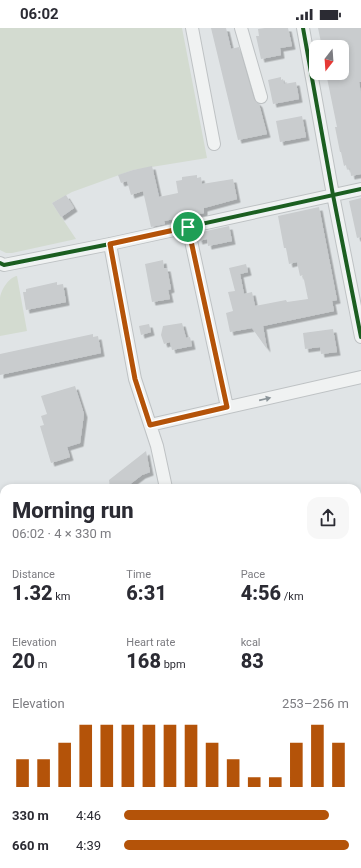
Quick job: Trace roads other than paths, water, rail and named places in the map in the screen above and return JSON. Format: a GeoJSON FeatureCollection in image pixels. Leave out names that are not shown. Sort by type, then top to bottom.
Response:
{"type":"FeatureCollection","features":[{"type":"Feature","properties":{"kind":"street"},"geometry":{"type":"LineString","coordinates":[[192,28],[214,144]]}},
{"type":"Feature","properties":{"kind":"street"},"geometry":{"type":"LineString","coordinates":[[241,28],[261,97]]}},
{"type":"Feature","properties":{"kind":"street"},"geometry":{"type":"LineString","coordinates":[[303,28],[333,195],[361,337]]}},
{"type":"Feature","properties":{"kind":"street"},"geometry":{"type":"LineString","coordinates":[[1,267],[361,189]]}},
{"type":"Feature","properties":{"kind":"street"},"geometry":{"type":"LineString","coordinates":[[188,227],[227,407]]}},
{"type":"Feature","properties":{"kind":"street"},"geometry":{"type":"LineString","coordinates":[[110,244],[135,379],[157,446],[165,484]]}},
{"type":"Feature","properties":{"kind":"street"},"geometry":{"type":"LineString","coordinates":[[150,425],[361,377]]}}]}
